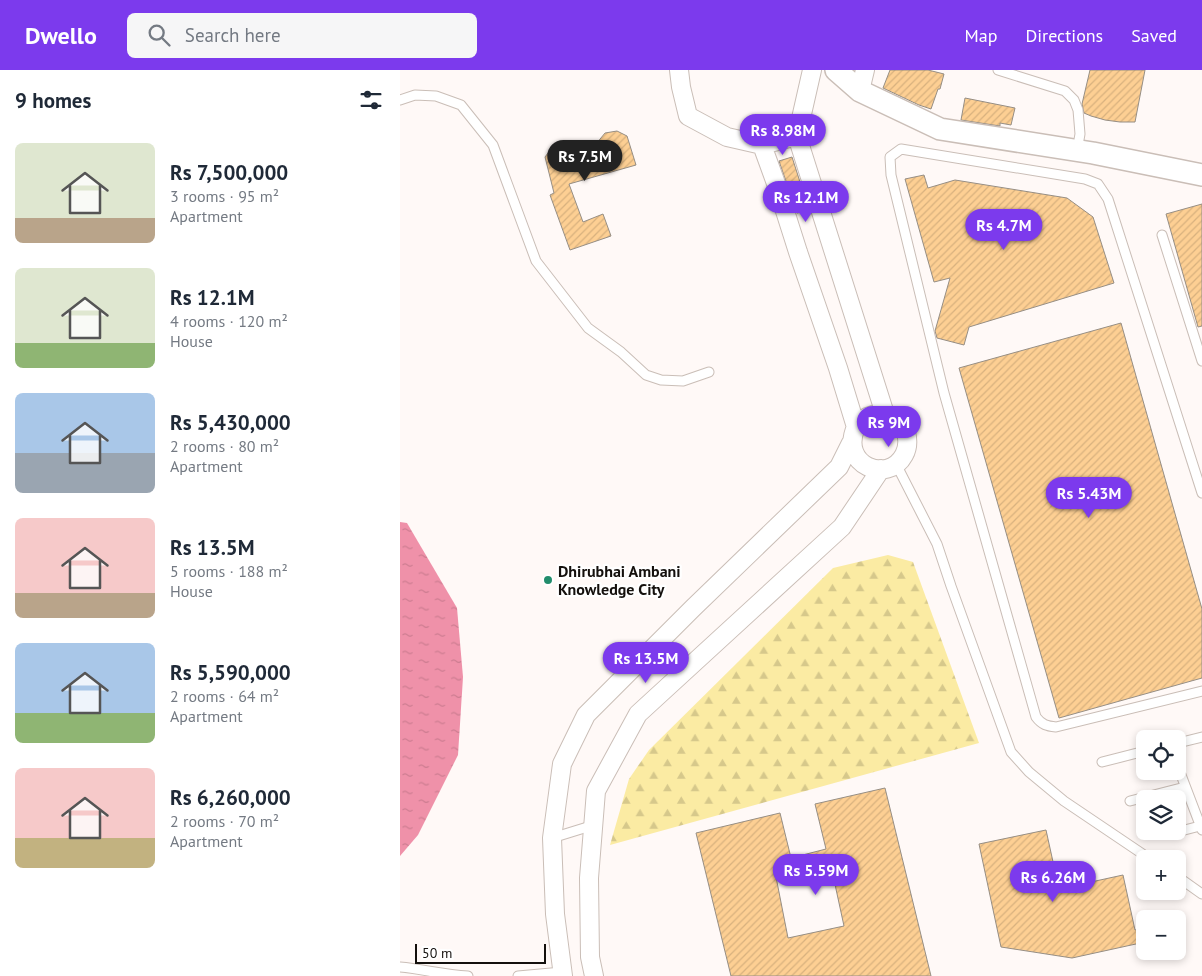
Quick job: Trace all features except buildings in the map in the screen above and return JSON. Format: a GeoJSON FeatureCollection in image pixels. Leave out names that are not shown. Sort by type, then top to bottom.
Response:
{"type":"FeatureCollection","features":[{"type":"Feature","properties":{"kind":"street"},"geometry":{"type":"LineString","coordinates":[[680,70],[681,87],[688,116],[727,137],[762,145],[797,136]]}},
{"type":"Feature","properties":{"kind":"street"},"geometry":{"type":"LineString","coordinates":[[812,70],[797,136],[885,414]]}},
{"type":"Feature","properties":{"kind":"street"},"geometry":{"type":"LineString","coordinates":[[836,70],[862,80],[940,129],[1077,151],[1202,175]]}},
{"type":"Feature","properties":{"kind":"street"},"geometry":{"type":"LineString","coordinates":[[762,145],[838,368],[854,435],[853,452],[864,465],[872,468],[888,467]]}},
{"type":"Feature","properties":{"kind":"street"},"geometry":{"type":"LineString","coordinates":[[562,974],[555,914],[552,838],[562,764],[586,716],[839,467],[861,420],[877,414],[885,414],[894,418],[901,423],[906,431],[907,449],[903,457],[888,467],[842,527],[638,714],[596,791],[589,878],[590,957],[594,976]]}},
{"type":"Feature","properties":{"kind":"lane"},"geometry":{"type":"LineString","coordinates":[[998,70],[1065,91],[1074,100],[1078,110],[1080,134],[1077,151]]}},
{"type":"Feature","properties":{"kind":"lane"},"geometry":{"type":"LineString","coordinates":[[400,100],[415,95],[436,96],[461,105],[493,145],[536,261],[588,328],[620,352],[646,375],[661,380],[683,380],[709,372]]}},
{"type":"Feature","properties":{"kind":"lane"},"geometry":{"type":"LineString","coordinates":[[1202,493],[1108,199],[1098,184],[1085,179],[901,149],[890,157],[891,175],[944,393],[1036,717],[1041,724],[1056,727],[1202,690]]}},
{"type":"Feature","properties":{"kind":"lane"},"geometry":{"type":"LineString","coordinates":[[1162,235],[1202,360]]}},
{"type":"Feature","properties":{"kind":"lane"},"geometry":{"type":"LineString","coordinates":[[888,467],[937,544],[950,586],[1011,752],[1029,772],[1064,801],[1137,850]]}},
{"type":"Feature","properties":{"kind":"lane"},"geometry":{"type":"LineString","coordinates":[[1186,741],[1202,737]]}},
{"type":"Feature","properties":{"kind":"lane"},"geometry":{"type":"LineString","coordinates":[[1102,762],[1136,753]]}},
{"type":"Feature","properties":{"kind":"lane"},"geometry":{"type":"LineString","coordinates":[[1183,780],[1201,828],[1186,831]]}},
{"type":"Feature","properties":{"kind":"lane"},"geometry":{"type":"LineString","coordinates":[[1130,801],[1185,787]]}},
{"type":"Feature","properties":{"kind":"lane"},"geometry":{"type":"LineString","coordinates":[[552,838],[594,826]]}},
{"type":"Feature","properties":{"kind":"lane"},"geometry":{"type":"LineString","coordinates":[[1186,883],[1202,894]]}},
{"type":"Feature","properties":{"kind":"lane"},"geometry":{"type":"LineString","coordinates":[[400,968],[415,968],[449,975],[468,976]]}},
{"type":"Feature","properties":{"kind":"lane"},"geometry":{"type":"LineString","coordinates":[[518,976],[562,974]]}},
{"type":"Feature","properties":{"kind":"green space"},"geometry":{"type":"Polygon","coordinates":[[[888,555],[913,562],[979,743],[610,845],[629,779],[649,750],[833,568],[888,555]]]}},
{"type":"Feature","properties":{"kind":"water"},"geometry":{"type":"Polygon","coordinates":[[[400,522],[407,523],[457,608],[463,677],[458,755],[418,835],[400,856],[400,522]]]}},
{"type":"Feature","properties":{"kind":"place","name":"Dhirubhai Ambani Knowledge City"},"geometry":{"type":"Point","coordinates":[548,580]}}]}
